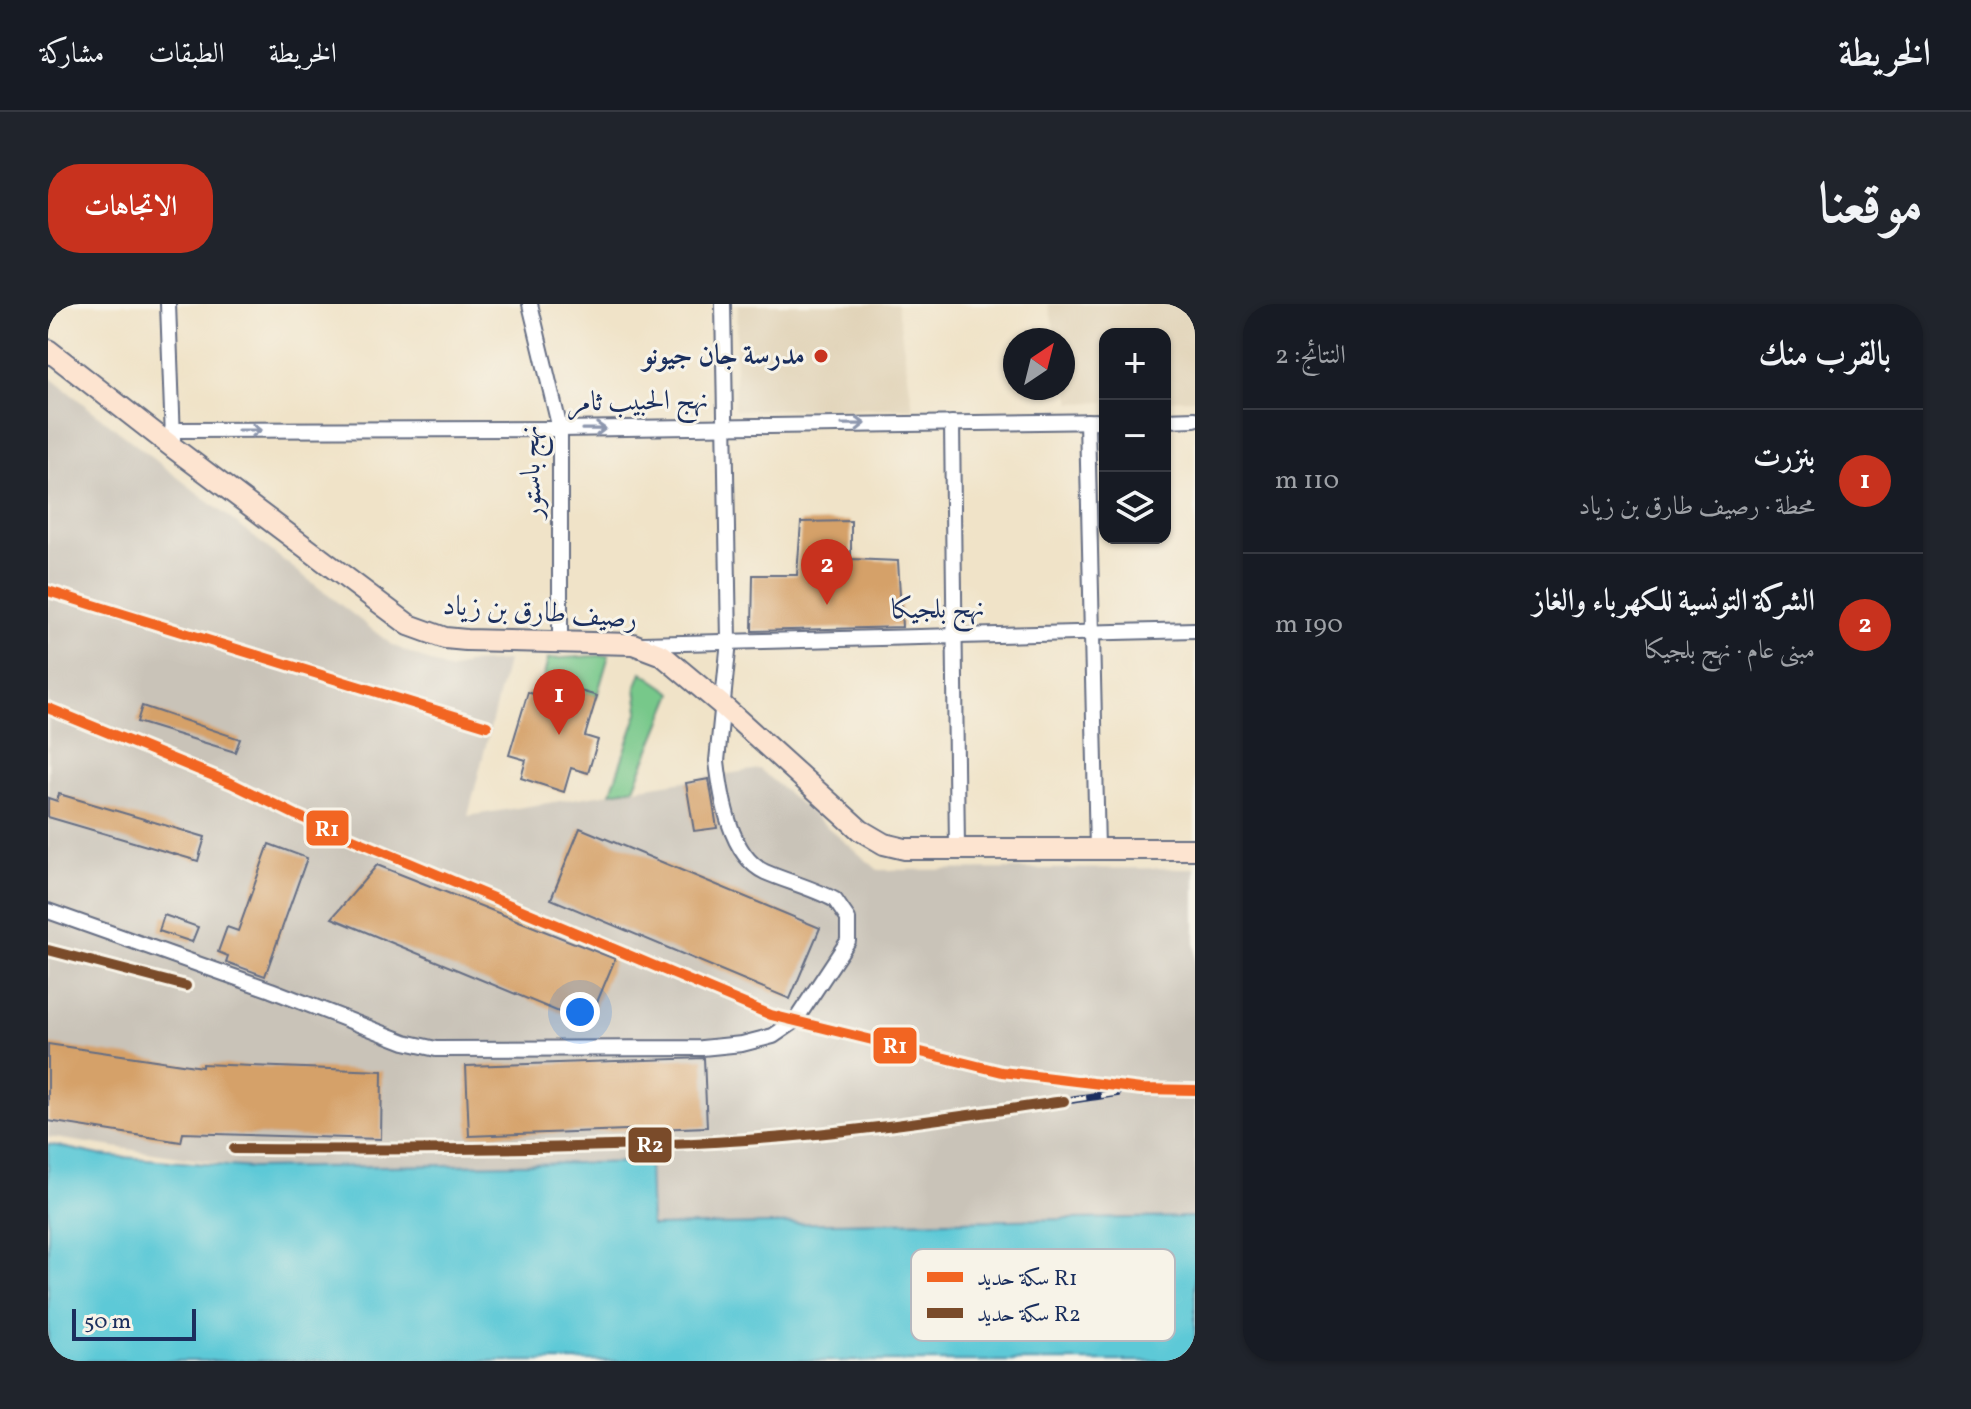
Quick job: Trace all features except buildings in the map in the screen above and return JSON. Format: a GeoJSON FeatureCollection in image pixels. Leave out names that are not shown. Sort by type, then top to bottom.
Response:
{"type":"FeatureCollection","features":[{"type":"Feature","properties":{"kind":"main road","name":"رصيف طارق بن زياد"},"geometry":{"type":"LineString","coordinates":[[48,350],[173,440],[409,625],[445,638],[633,644],[662,655],[860,830],[884,844],[905,849],[1195,849]]}},
{"type":"Feature","properties":{"kind":"street"},"geometry":{"type":"LineString","coordinates":[[168,304],[173,440]]}},
{"type":"Feature","properties":{"kind":"street","name":"نهج باستور"},"geometry":{"type":"LineString","coordinates":[[530,304],[560,429],[560,641]]}},
{"type":"Feature","properties":{"kind":"street"},"geometry":{"type":"LineString","coordinates":[[48,911],[176,955],[405,1042],[436,1049],[702,1048],[742,1044],[773,1036],[795,1021],[848,941],[848,919],[835,900],[762,871],[742,854],[736,842],[717,761],[729,641],[723,304]]}},
{"type":"Feature","properties":{"kind":"street"},"geometry":{"type":"LineString","coordinates":[[1171,420],[1195,419]]}},
{"type":"Feature","properties":{"kind":"street"},"geometry":{"type":"LineString","coordinates":[[1087,421],[1097,849]]}},
{"type":"Feature","properties":{"kind":"street","name":"نهج الحبيب ثامر"},"geometry":{"type":"LineString","coordinates":[[173,440],[560,429],[1099,421]]}},
{"type":"Feature","properties":{"kind":"street"},"geometry":{"type":"LineString","coordinates":[[952,423],[957,849]]}},
{"type":"Feature","properties":{"kind":"street","name":"نهج بلجيكا"},"geometry":{"type":"LineString","coordinates":[[633,644],[1195,630]]}},
{"type":"Feature","properties":{"kind":"shaded area","name":"مدرسة جان جيونو"},"geometry":{"type":"Polygon","coordinates":[[[738,304],[897,304],[913,408],[734,410],[738,304]]]}},
{"type":"Feature","properties":{"kind":"shaded area"},"geometry":{"type":"Polygon","coordinates":[[[1048,304],[1195,304],[1195,399],[1171,400],[1171,328],[1099,328],[1099,402],[1072,403],[1071,400],[1075,400],[1075,328],[1054,328],[1048,304]]]}},
{"type":"Feature","properties":{"kind":"shaded area"},"geometry":{"type":"Polygon","coordinates":[[[48,376],[392,645],[450,671],[468,663],[507,661],[468,816],[759,769],[878,870],[1195,868],[1195,1217],[650,1226],[649,1163],[252,1168],[48,1137],[48,376]]]}},
{"type":"Feature","properties":{"kind":"green space"},"geometry":{"type":"Polygon","coordinates":[[[609,655],[597,696],[543,680],[548,659],[609,655]]]}},
{"type":"Feature","properties":{"kind":"green space"},"geometry":{"type":"Polygon","coordinates":[[[642,672],[673,693],[634,788],[611,792],[639,710],[636,688],[642,672]]]}},
{"type":"Feature","properties":{"kind":"water"},"geometry":{"type":"Polygon","coordinates":[[[48,1144],[99,1155],[252,1168],[649,1162],[651,1226],[1195,1217],[1195,1361],[48,1361],[48,1144]]]}},
{"type":"Feature","properties":{"kind":"railway"},"geometry":{"type":"LineString","coordinates":[[48,708],[231,783],[296,815],[771,1015],[1002,1072],[1141,1089],[1195,1090]]}},
{"type":"Feature","properties":{"kind":"railway"},"geometry":{"type":"LineString","coordinates":[[48,950],[186,986]]}},
{"type":"Feature","properties":{"kind":"railway"},"geometry":{"type":"LineString","coordinates":[[234,1149],[593,1147],[764,1139],[865,1129],[1117,1093]]}},
{"type":"Feature","properties":{"kind":"rail line","name":"R1"},"geometry":{"type":"LineString","coordinates":[[48,591],[487,726]]}},
{"type":"Feature","properties":{"kind":"rail line","name":"R1"},"geometry":{"type":"LineString","coordinates":[[48,708],[231,783],[296,815],[771,1015],[1002,1072],[1141,1089],[1195,1090]]}},
{"type":"Feature","properties":{"kind":"rail line","name":"R2"},"geometry":{"type":"LineString","coordinates":[[48,950],[186,986]]}},
{"type":"Feature","properties":{"kind":"rail line","name":"R2"},"geometry":{"type":"LineString","coordinates":[[234,1149],[474,1149],[714,1142],[846,1131],[1064,1101]]}},
{"type":"Feature","properties":{"kind":"place","name":"مدرسة جان جيونو"},"geometry":{"type":"Point","coordinates":[821,356]}},
{"type":"Feature","properties":{"kind":"place","name":"الشركة التونسية للكهرباء والغاز"},"geometry":{"type":"Point","coordinates":[827,605]}},
{"type":"Feature","properties":{"kind":"place","name":"بنزرت"},"geometry":{"type":"Point","coordinates":[559,735]}}]}
